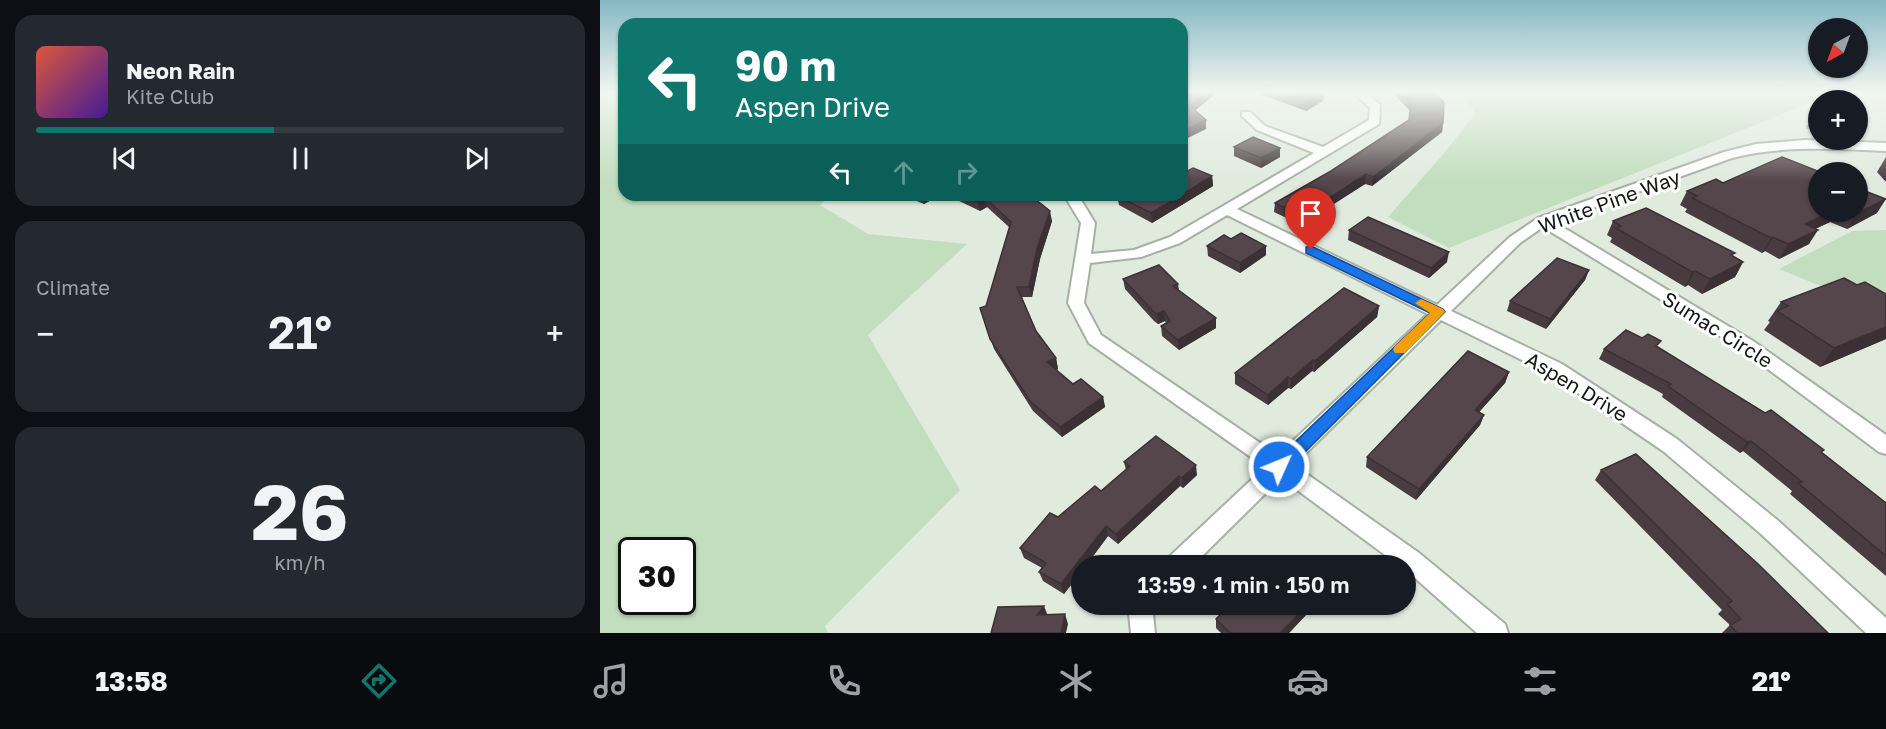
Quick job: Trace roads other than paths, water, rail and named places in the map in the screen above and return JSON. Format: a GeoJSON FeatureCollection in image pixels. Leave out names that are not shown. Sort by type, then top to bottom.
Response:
{"type":"FeatureCollection","features":[{"type":"Feature","properties":{"kind":"street"},"geometry":{"type":"LineString","coordinates":[[1254,122],[1261,128],[1324,152]]}},
{"type":"Feature","properties":{"kind":"street"},"geometry":{"type":"LineString","coordinates":[[1083,259],[1136,254],[1175,240],[1375,122]]}},
{"type":"Feature","properties":{"kind":"street","name":"White Pine Way"},"geometry":{"type":"LineString","coordinates":[[1187,555],[1515,240],[1543,221],[1728,155],[1756,148],[1804,144],[1886,147]]}},
{"type":"Feature","properties":{"kind":"street"},"geometry":{"type":"LineString","coordinates":[[1075,201],[1088,223],[1076,303],[1095,339],[1411,560],[1496,633]]}},
{"type":"Feature","properties":{"kind":"street","name":"Aspen Drive"},"geometry":{"type":"LineString","coordinates":[[1225,209],[1556,369],[1670,445],[1768,526],[1884,633]]}},
{"type":"Feature","properties":{"kind":"street","name":"Sumac Circle"},"geometry":{"type":"LineString","coordinates":[[1543,221],[1747,345],[1886,446]]}},
{"type":"Feature","properties":{"kind":"street"},"geometry":{"type":"LineString","coordinates":[[1142,615],[1143,633]]}}]}
